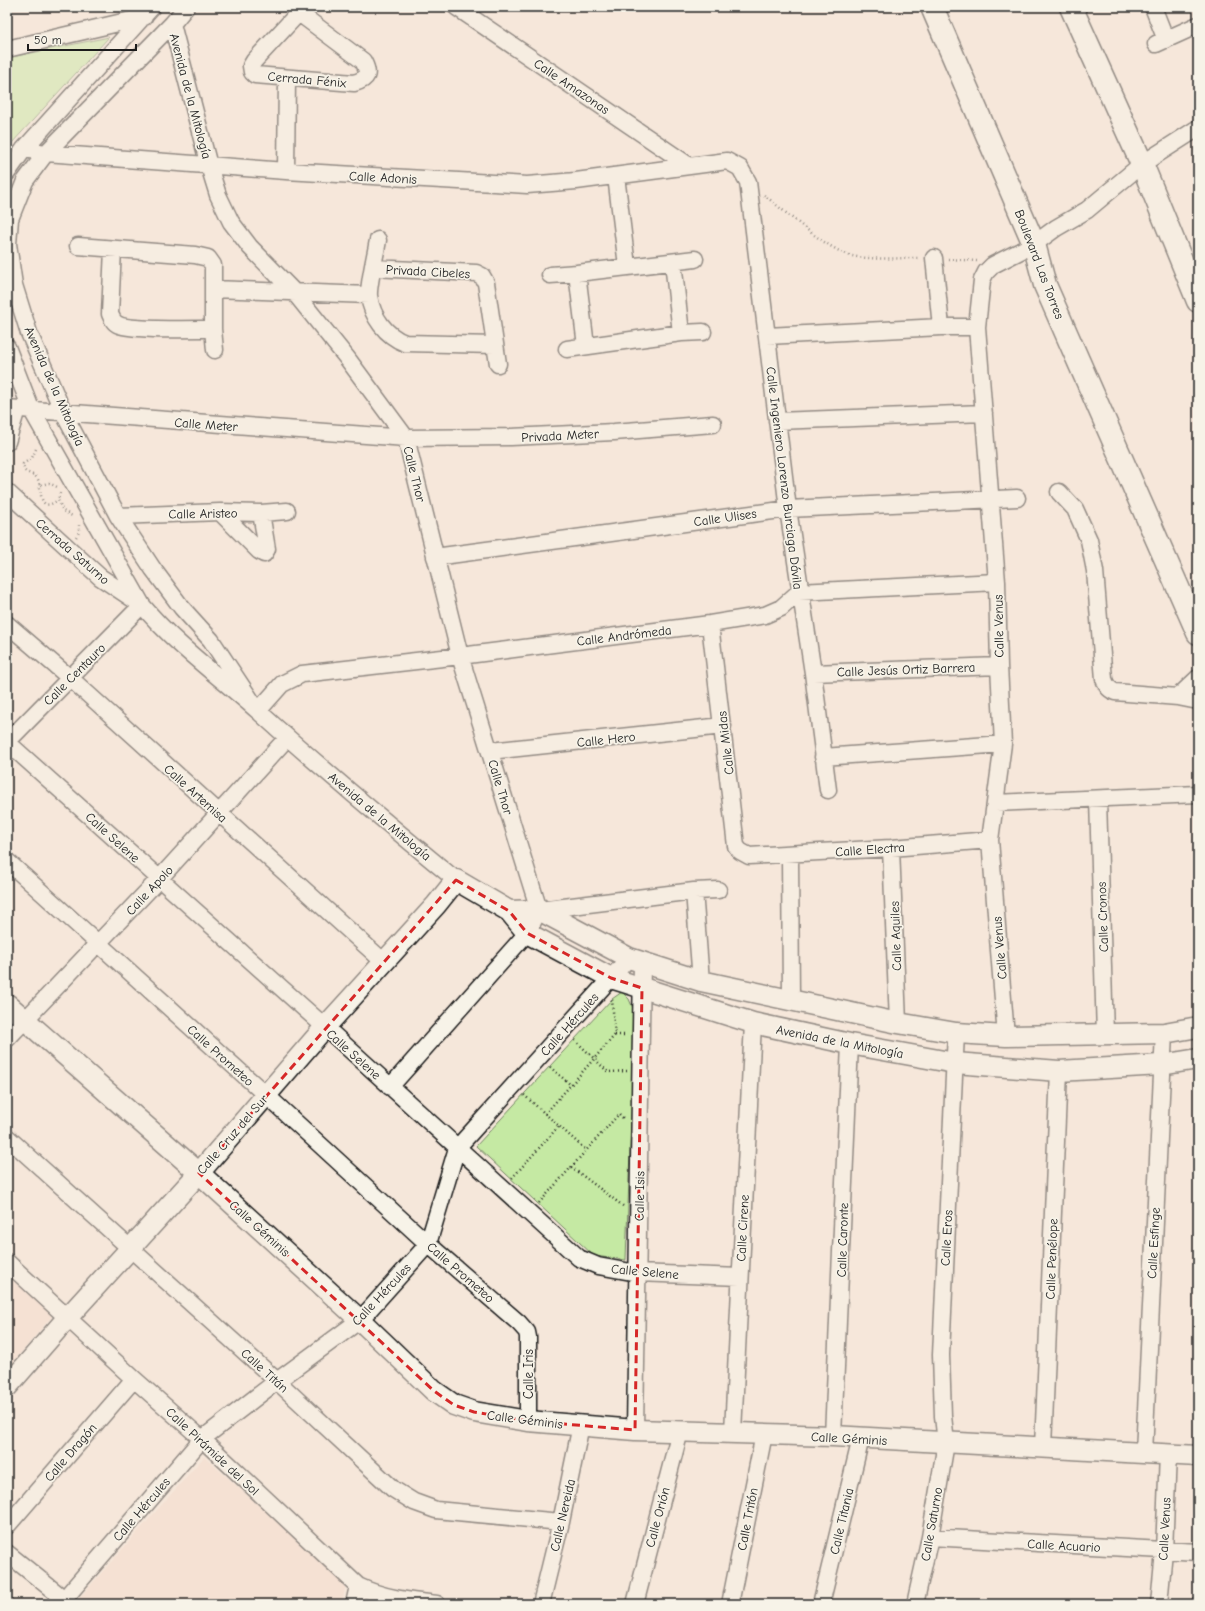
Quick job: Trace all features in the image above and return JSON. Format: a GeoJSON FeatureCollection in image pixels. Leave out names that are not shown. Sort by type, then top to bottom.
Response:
{"type":"FeatureCollection","features":[{"type":"Feature","properties":{"kind":"main road","name":"Boulevard Las Torres"},"geometry":{"type":"LineString","coordinates":[[932,7],[1034,244],[1045,285],[1168,564],[1196,614]]}},
{"type":"Feature","properties":{"kind":"main road"},"geometry":{"type":"LineString","coordinates":[[1071,7],[1142,164],[1198,301]]}},
{"type":"Feature","properties":{"kind":"street","name":"Avenida de la Mitología"},"geometry":{"type":"LineString","coordinates":[[186,7],[172,24],[46,153],[24,180],[10,219],[8,244],[14,285],[29,333],[64,414],[118,516],[173,597],[211,640],[258,711]]}},
{"type":"Feature","properties":{"kind":"street","name":"Calle Amazonas"},"geometry":{"type":"LineString","coordinates":[[456,7],[688,165]]}},
{"type":"Feature","properties":{"kind":"street"},"geometry":{"type":"LineString","coordinates":[[1153,7],[1161,42],[1198,26]]}},
{"type":"Feature","properties":{"kind":"street","name":"Cerrada Fénix"},"geometry":{"type":"LineString","coordinates":[[302,10],[363,62],[367,69],[367,75],[363,80],[354,83],[287,78],[255,75],[252,72],[251,66],[302,10]]}},
{"type":"Feature","properties":{"kind":"street"},"geometry":{"type":"LineString","coordinates":[[7,48],[148,12]]}},
{"type":"Feature","properties":{"kind":"street"},"geometry":{"type":"LineString","coordinates":[[7,172],[24,149],[148,12]]}},
{"type":"Feature","properties":{"kind":"street","name":"Avenida de la Mitología"},"geometry":{"type":"LineString","coordinates":[[172,24],[209,166],[218,196],[231,222],[250,247],[294,292],[347,358],[406,438]]}},
{"type":"Feature","properties":{"kind":"street"},"geometry":{"type":"LineString","coordinates":[[286,171],[287,78]]}},
{"type":"Feature","properties":{"kind":"street","name":"Calle Venus"},"geometry":{"type":"LineString","coordinates":[[1006,1036],[990,840],[1003,744],[997,582],[977,327],[982,280],[986,272],[999,262],[1034,244],[1056,228],[1087,210],[1142,164],[1198,128]]}},
{"type":"Feature","properties":{"kind":"street","name":"Calle Adonis"},"geometry":{"type":"LineString","coordinates":[[24,149],[46,153],[209,166],[527,184],[616,176],[688,165],[727,161],[740,168]]}},
{"type":"Feature","properties":{"kind":"street","name":"Calle Ingeniero Lorenzo Burciaga Dávila"},"geometry":{"type":"LineString","coordinates":[[740,168],[748,182],[776,421],[799,592],[813,673],[828,790]]}},
{"type":"Feature","properties":{"kind":"street"},"geometry":{"type":"LineString","coordinates":[[616,176],[627,266]]}},
{"type":"Feature","properties":{"kind":"street","name":"Privada Cibeles"},"geometry":{"type":"LineString","coordinates":[[378,240],[369,295],[379,323],[389,334],[405,344],[495,345]]}},
{"type":"Feature","properties":{"kind":"street"},"geometry":{"type":"LineString","coordinates":[[78,246],[196,255],[208,258],[213,265],[212,289],[214,350]]}},
{"type":"Feature","properties":{"kind":"street"},"geometry":{"type":"LineString","coordinates":[[113,249],[110,314],[113,321],[117,325],[134,328],[213,329]]}},
{"type":"Feature","properties":{"kind":"street"},"geometry":{"type":"LineString","coordinates":[[550,275],[673,262],[695,258]]}},
{"type":"Feature","properties":{"kind":"street"},"geometry":{"type":"LineString","coordinates":[[934,258],[941,327]]}},
{"type":"Feature","properties":{"kind":"street"},"geometry":{"type":"LineString","coordinates":[[673,262],[681,333]]}},
{"type":"Feature","properties":{"kind":"street","name":"Privada Cibeles"},"geometry":{"type":"LineString","coordinates":[[373,268],[476,273],[482,276],[486,283],[498,364]]}},
{"type":"Feature","properties":{"kind":"street"},"geometry":{"type":"LineString","coordinates":[[577,273],[586,346]]}},
{"type":"Feature","properties":{"kind":"street"},"geometry":{"type":"LineString","coordinates":[[212,289],[369,295]]}},
{"type":"Feature","properties":{"kind":"street"},"geometry":{"type":"LineString","coordinates":[[766,336],[941,327],[977,327]]}},
{"type":"Feature","properties":{"kind":"street"},"geometry":{"type":"LineString","coordinates":[[567,349],[681,333],[703,332]]}},
{"type":"Feature","properties":{"kind":"street","name":"Avenida de la Mitología"},"geometry":{"type":"LineString","coordinates":[[7,347],[18,409],[44,432],[142,605],[158,624],[287,738],[456,880],[509,911],[527,934],[611,978],[753,1023],[850,1044],[955,1063],[1059,1071],[1161,1066],[1198,1060]]}},
{"type":"Feature","properties":{"kind":"street"},"geometry":{"type":"LineString","coordinates":[[7,442],[18,409]]}},
{"type":"Feature","properties":{"kind":"street","name":"Calle Meter"},"geometry":{"type":"LineString","coordinates":[[18,409],[64,414],[406,438]]}},
{"type":"Feature","properties":{"kind":"street"},"geometry":{"type":"LineString","coordinates":[[776,421],[984,413]]}},
{"type":"Feature","properties":{"kind":"street","name":"Privada Meter"},"geometry":{"type":"LineString","coordinates":[[406,438],[512,437],[606,433],[713,424]]}},
{"type":"Feature","properties":{"kind":"street","name":"Calle Thor"},"geometry":{"type":"LineString","coordinates":[[406,438],[460,656],[539,910]]}},
{"type":"Feature","properties":{"kind":"street","name":"Cerrada Saturno"},"geometry":{"type":"LineString","coordinates":[[7,492],[100,577],[142,605]]}},
{"type":"Feature","properties":{"kind":"street"},"geometry":{"type":"LineString","coordinates":[[1059,492],[1074,509],[1088,540],[1096,571],[1105,684],[1109,690],[1115,692],[1178,697],[1198,701]]}},
{"type":"Feature","properties":{"kind":"street","name":"Calle Ulises"},"geometry":{"type":"LineString","coordinates":[[435,557],[788,509],[1017,498]]}},
{"type":"Feature","properties":{"kind":"street","name":"Calle Aristeo"},"geometry":{"type":"LineString","coordinates":[[118,516],[220,512],[261,513],[287,511]]}},
{"type":"Feature","properties":{"kind":"street"},"geometry":{"type":"LineString","coordinates":[[220,512],[259,551],[264,554],[267,550],[261,513]]}},
{"type":"Feature","properties":{"kind":"street"},"geometry":{"type":"LineString","coordinates":[[799,592],[997,582]]}},
{"type":"Feature","properties":{"kind":"street","name":"Calle Andrómeda"},"geometry":{"type":"LineString","coordinates":[[258,711],[282,684],[302,674],[460,656],[710,624],[765,615],[781,608],[799,592]]}},
{"type":"Feature","properties":{"kind":"street","name":"Calle Centauro"},"geometry":{"type":"LineString","coordinates":[[7,742],[142,605]]}},
{"type":"Feature","properties":{"kind":"street","name":"Calle Artemisa"},"geometry":{"type":"LineString","coordinates":[[7,624],[70,678],[384,962]]}},
{"type":"Feature","properties":{"kind":"street","name":"Calle Midas"},"geometry":{"type":"LineString","coordinates":[[710,624],[736,846],[740,851],[749,856]]}},
{"type":"Feature","properties":{"kind":"street","name":"Calle Jesús Ortiz Barrera"},"geometry":{"type":"LineString","coordinates":[[813,673],[999,666]]}},
{"type":"Feature","properties":{"kind":"street"},"geometry":{"type":"LineString","coordinates":[[1178,697],[1198,678]]}},
{"type":"Feature","properties":{"kind":"street","name":"Calle Hero"},"geometry":{"type":"LineString","coordinates":[[490,751],[723,726]]}},
{"type":"Feature","properties":{"kind":"street","name":"Calle Apolo"},"geometry":{"type":"LineString","coordinates":[[7,1039],[160,878],[287,738]]}},
{"type":"Feature","properties":{"kind":"street","name":"Calle Selene"},"geometry":{"type":"LineString","coordinates":[[7,742],[160,878],[579,1258],[598,1266],[637,1273],[740,1277]]}},
{"type":"Feature","properties":{"kind":"street"},"geometry":{"type":"LineString","coordinates":[[823,757],[1003,744]]}},
{"type":"Feature","properties":{"kind":"street"},"geometry":{"type":"LineString","coordinates":[[995,803],[1098,800],[1198,794]]}},
{"type":"Feature","properties":{"kind":"street","name":"Calle Cronos"},"geometry":{"type":"LineString","coordinates":[[1098,800],[1105,1034]]}},
{"type":"Feature","properties":{"kind":"street","name":"Calle Electra"},"geometry":{"type":"LineString","coordinates":[[749,856],[891,848],[990,840]]}},
{"type":"Feature","properties":{"kind":"street","name":"Calle Aquiles"},"geometry":{"type":"LineString","coordinates":[[891,848],[898,1023]]}},
{"type":"Feature","properties":{"kind":"street"},"geometry":{"type":"LineString","coordinates":[[790,854],[791,1000]]}},
{"type":"Feature","properties":{"kind":"street","name":"Calle Prometeo"},"geometry":{"type":"LineString","coordinates":[[7,861],[266,1095],[428,1244],[510,1315],[524,1329]]}},
{"type":"Feature","properties":{"kind":"street","name":"Calle Cruz del Sur"},"geometry":{"type":"LineString","coordinates":[[7,1387],[68,1317],[131,1250],[325,1027],[436,905],[456,880]]}},
{"type":"Feature","properties":{"kind":"street"},"geometry":{"type":"LineString","coordinates":[[509,911],[539,910],[694,891],[718,890]]}},
{"type":"Feature","properties":{"kind":"street"},"geometry":{"type":"LineString","coordinates":[[694,891],[701,981]]}},
{"type":"Feature","properties":{"kind":"street"},"geometry":{"type":"LineString","coordinates":[[390,1087],[527,934],[539,910]]}},
{"type":"Feature","properties":{"kind":"street"},"geometry":{"type":"LineString","coordinates":[[539,910],[636,960],[701,981],[898,1023],[956,1033],[1006,1036],[1164,1034],[1198,1027]]}},
{"type":"Feature","properties":{"kind":"street","name":"Calle Hércules"},"geometry":{"type":"LineString","coordinates":[[62,1602],[202,1439],[277,1381],[360,1320],[428,1244],[458,1148],[611,978],[636,960]]}},
{"type":"Feature","properties":{"kind":"street","name":"Calle Isis"},"geometry":{"type":"LineString","coordinates":[[635,1430],[642,988],[636,960]]}},
{"type":"Feature","properties":{"kind":"street","name":"Calle Géminis"},"geometry":{"type":"LineString","coordinates":[[7,1004],[199,1173],[360,1320],[434,1391],[454,1405],[474,1412],[528,1421],[635,1430],[834,1436],[1198,1456]]}},
{"type":"Feature","properties":{"kind":"street","name":"Calle Cirene"},"geometry":{"type":"LineString","coordinates":[[733,1432],[753,1023]]}},
{"type":"Feature","properties":{"kind":"street","name":"Calle Eros"},"geometry":{"type":"LineString","coordinates":[[946,1443],[943,1416],[941,1355],[956,1033]]}},
{"type":"Feature","properties":{"kind":"street","name":"Calle Esfinge"},"geometry":{"type":"LineString","coordinates":[[1144,1453],[1161,1066],[1164,1034]]}},
{"type":"Feature","properties":{"kind":"street","name":"Calle Caronte"},"geometry":{"type":"LineString","coordinates":[[834,1436],[850,1044]]}},
{"type":"Feature","properties":{"kind":"street","name":"Calle Penélope"},"geometry":{"type":"LineString","coordinates":[[1043,1447],[1059,1071]]}},
{"type":"Feature","properties":{"kind":"street","name":"Calle Titán"},"geometry":{"type":"LineString","coordinates":[[7,1137],[393,1488],[414,1502],[436,1510],[561,1522]]}},
{"type":"Feature","properties":{"kind":"street","name":"Calle Pirámide del Sol"},"geometry":{"type":"LineString","coordinates":[[7,1262],[134,1379],[202,1439],[358,1586],[391,1598],[437,1604]]}},
{"type":"Feature","properties":{"kind":"street","name":"Calle Iris"},"geometry":{"type":"LineString","coordinates":[[524,1329],[528,1337],[528,1421]]}},
{"type":"Feature","properties":{"kind":"street","name":"Calle Dragón"},"geometry":{"type":"LineString","coordinates":[[7,1526],[134,1379]]}},
{"type":"Feature","properties":{"kind":"street","name":"Calle Nereida"},"geometry":{"type":"LineString","coordinates":[[541,1604],[561,1522],[581,1425]]}},
{"type":"Feature","properties":{"kind":"street","name":"Calle Orión"},"geometry":{"type":"LineString","coordinates":[[635,1604],[680,1431]]}},
{"type":"Feature","properties":{"kind":"street","name":"Calle Tritón"},"geometry":{"type":"LineString","coordinates":[[730,1604],[764,1434]]}},
{"type":"Feature","properties":{"kind":"street","name":"Calle Titania"},"geometry":{"type":"LineString","coordinates":[[821,1604],[861,1438]]}},
{"type":"Feature","properties":{"kind":"street","name":"Calle Saturno"},"geometry":{"type":"LineString","coordinates":[[915,1604],[930,1537],[946,1443]]}},
{"type":"Feature","properties":{"kind":"street","name":"Calle Venus"},"geometry":{"type":"LineString","coordinates":[[1159,1604],[1164,1551],[1168,1454]]}},
{"type":"Feature","properties":{"kind":"street","name":"Calle Acuario"},"geometry":{"type":"LineString","coordinates":[[930,1537],[1198,1552]]}},
{"type":"Feature","properties":{"kind":"street"},"geometry":{"type":"LineString","coordinates":[[7,1553],[62,1602]]}},
{"type":"Feature","properties":{"kind":"street"},"geometry":{"type":"LineString","coordinates":[[354,1604],[358,1586]]}},
{"type":"Feature","properties":{"kind":"path"},"geometry":{"type":"LineString","coordinates":[[748,182],[808,230],[831,246],[852,256],[881,258],[934,258],[999,262]]}},
{"type":"Feature","properties":{"kind":"path"},"geometry":{"type":"LineString","coordinates":[[44,432],[32,458],[26,461],[23,467],[26,472],[38,479],[41,485],[40,494],[43,501],[51,503],[58,500]]}},
{"type":"Feature","properties":{"kind":"path"},"geometry":{"type":"LineString","coordinates":[[41,485],[49,483],[57,486],[60,494],[58,500],[63,511],[76,518],[79,526],[79,532],[70,550]]}},
{"type":"Feature","properties":{"kind":"path"},"geometry":{"type":"LineString","coordinates":[[545,1114],[615,1035],[611,978]]}},
{"type":"Feature","properties":{"kind":"path"},"geometry":{"type":"LineString","coordinates":[[564,1030],[608,1072],[641,1070]]}},
{"type":"Feature","properties":{"kind":"path"},"geometry":{"type":"LineString","coordinates":[[539,1057],[571,1086]]}},
{"type":"Feature","properties":{"kind":"path"},"geometry":{"type":"LineString","coordinates":[[514,1086],[586,1150]]}},
{"type":"Feature","properties":{"kind":"path"},"geometry":{"type":"LineString","coordinates":[[530,1214],[619,1114],[640,1132]]}},
{"type":"Feature","properties":{"kind":"path"},"geometry":{"type":"LineString","coordinates":[[502,1189],[559,1126]]}},
{"type":"Feature","properties":{"kind":"path"},"geometry":{"type":"LineString","coordinates":[[571,1167],[638,1217]]}},
{"type":"Feature","properties":{"kind":"highlighted area"},"geometry":{"type":"Polygon","coordinates":[[[456,880],[509,911],[527,933],[611,978],[642,988],[635,1430],[528,1421],[474,1412],[454,1405],[434,1391],[199,1173],[456,880]]]}},
{"type":"Feature","properties":{"kind":"shaded area"},"geometry":{"type":"Polygon","coordinates":[[[7,1276],[53,1315],[7,1369],[7,1276]]]}},
{"type":"Feature","properties":{"kind":"shaded area"},"geometry":{"type":"Polygon","coordinates":[[[204,1457],[346,1583],[342,1604],[74,1604],[204,1457]]]}},
{"type":"Feature","properties":{"kind":"green space"},"geometry":{"type":"Polygon","coordinates":[[[109,37],[11,144],[7,148],[7,58],[109,37]]]}},
{"type":"Feature","properties":{"kind":"green space"},"geometry":{"type":"Polygon","coordinates":[[[622,992],[629,999],[635,1013],[626,1260],[594,1256],[476,1146],[612,999],[622,992]]]}}]}
